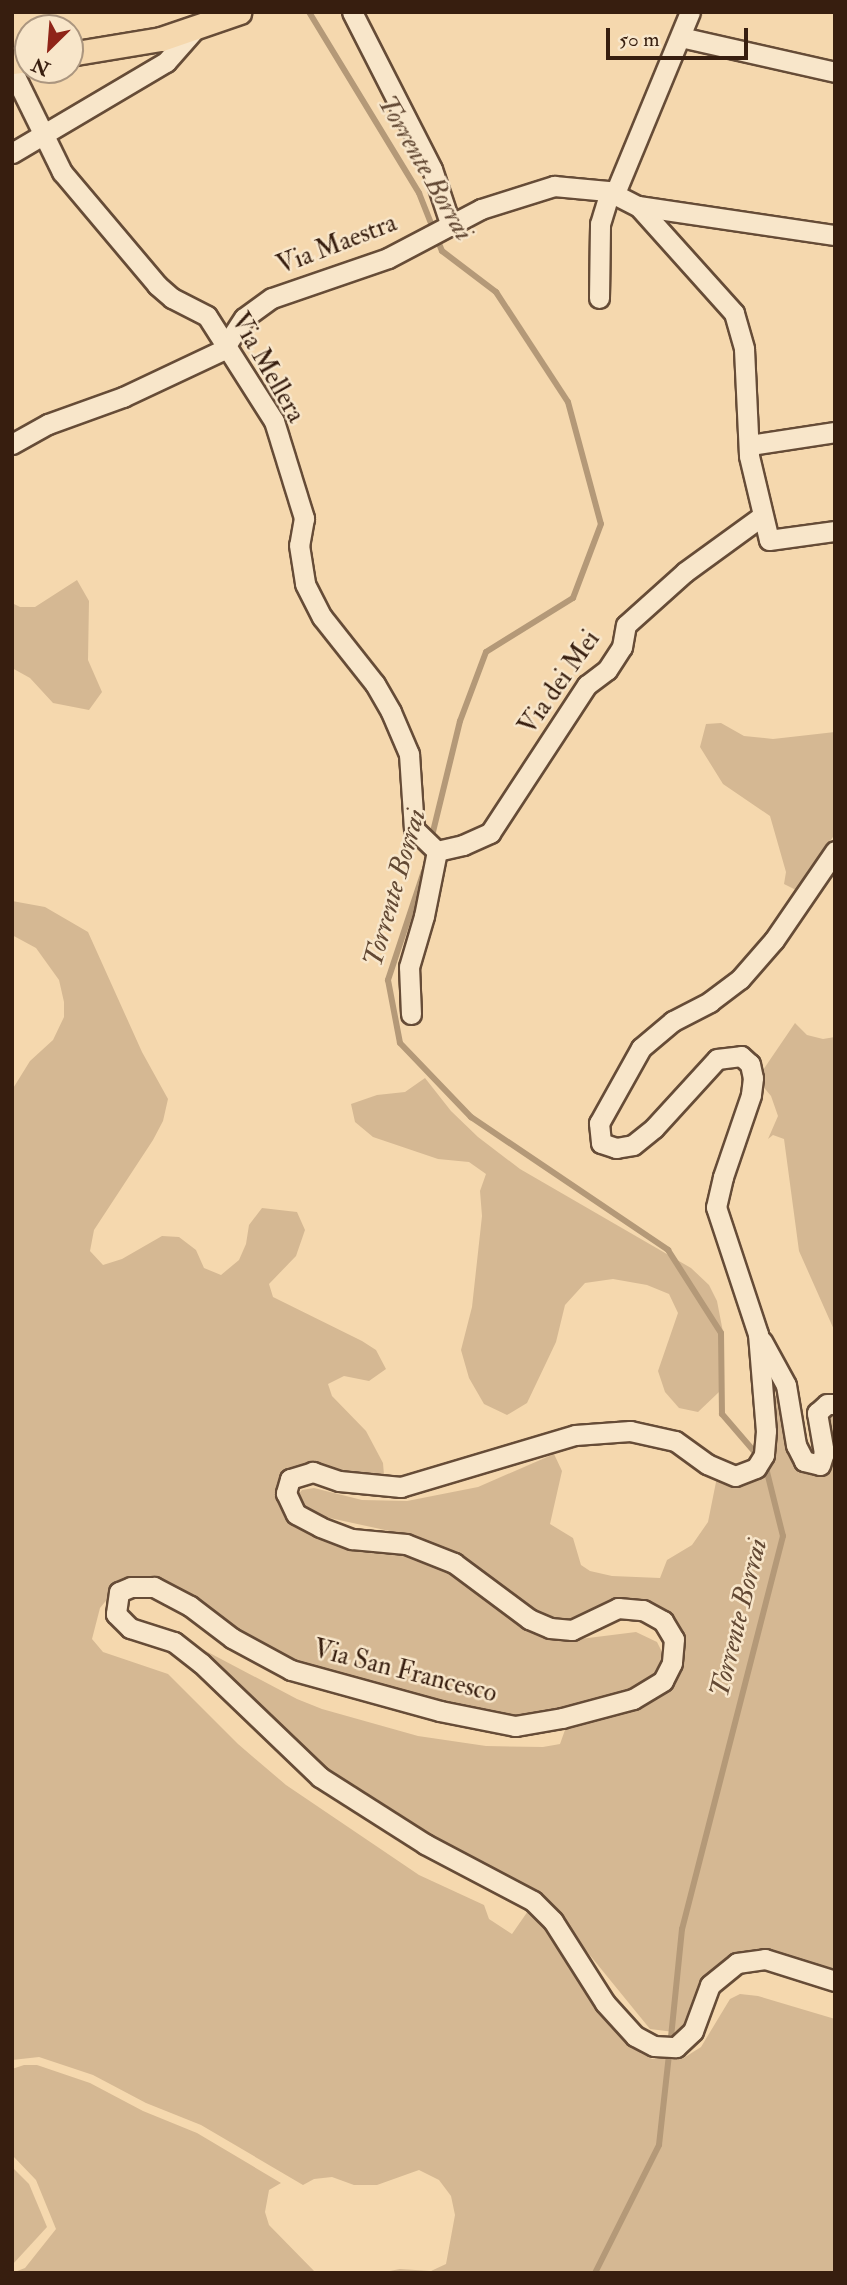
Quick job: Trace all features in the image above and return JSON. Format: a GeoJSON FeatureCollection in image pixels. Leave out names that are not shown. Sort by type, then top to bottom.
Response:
{"type":"FeatureCollection","features":[{"type":"Feature","properties":{"kind":"main road"},"geometry":{"type":"LineString","coordinates":[[84,52],[161,39],[240,12]]}},
{"type":"Feature","properties":{"kind":"street"},"geometry":{"type":"LineString","coordinates":[[352,12],[432,169],[446,228]]}},
{"type":"Feature","properties":{"kind":"street"},"geometry":{"type":"LineString","coordinates":[[599,298],[600,224],[690,12]]}},
{"type":"Feature","properties":{"kind":"street"},"geometry":{"type":"LineString","coordinates":[[12,153],[166,62],[195,29]]}},
{"type":"Feature","properties":{"kind":"street"},"geometry":{"type":"LineString","coordinates":[[681,37],[835,72]]}},
{"type":"Feature","properties":{"kind":"street","name":"Via Mellera"},"geometry":{"type":"LineString","coordinates":[[12,71],[41,135],[62,172],[157,285],[172,298],[207,316],[274,421],[304,518],[299,545],[305,584],[323,617],[374,684],[409,754],[414,829],[433,847]]}},
{"type":"Feature","properties":{"kind":"street","name":"Via Maestra"},"geometry":{"type":"LineString","coordinates":[[12,444],[48,424],[167,379],[223,350],[244,317],[272,298],[388,258],[491,205],[554,186],[612,192],[638,206],[835,235]]}},
{"type":"Feature","properties":{"kind":"street"},"geometry":{"type":"LineString","coordinates":[[638,206],[734,313],[744,349],[749,456],[769,540],[835,531]]}},
{"type":"Feature","properties":{"kind":"street"},"geometry":{"type":"LineString","coordinates":[[750,445],[835,432]]}},
{"type":"Feature","properties":{"kind":"street","name":"Via dei Mei"},"geometry":{"type":"LineString","coordinates":[[433,847],[463,845],[490,833],[587,685],[607,670],[622,647],[626,625],[685,572],[762,516]]}},
{"type":"Feature","properties":{"kind":"street"},"geometry":{"type":"LineString","coordinates":[[411,1014],[409,967],[424,916],[433,847]]}},
{"type":"Feature","properties":{"kind":"street","name":"Via San Francesco"},"geometry":{"type":"LineString","coordinates":[[835,851],[774,940],[740,979],[710,1002],[673,1021],[641,1048],[599,1123],[601,1143],[616,1148],[633,1145],[654,1128],[717,1059],[741,1056],[750,1064],[753,1078],[751,1095],[723,1177],[716,1207],[758,1334],[766,1431],[760,1462],[735,1476],[707,1464],[675,1441],[630,1431],[575,1435],[401,1487],[339,1481],[313,1472],[290,1479],[286,1493],[296,1514],[320,1527],[352,1539],[405,1544],[454,1563],[529,1619],[550,1628],[572,1630],[618,1608],[643,1610],[663,1621],[674,1639],[672,1663],[663,1681],[633,1699],[562,1718],[515,1726],[440,1711],[291,1670],[232,1638],[190,1606],[154,1587],[131,1587],[119,1592],[116,1614],[130,1628],[174,1642],[201,1663],[320,1777],[425,1843],[533,1901],[553,1921],[605,2003],[635,2036],[654,2046],[676,2047],[693,2031],[710,1985],[737,1963],[765,1959],[835,1981]]}},
{"type":"Feature","properties":{"kind":"street"},"geometry":{"type":"LineString","coordinates":[[758,1334],[786,1385],[796,1445],[804,1461],[820,1465],[824,1453],[817,1413],[827,1404],[835,1404]]}},
{"type":"Feature","properties":{"kind":"shaded area"},"geometry":{"type":"Polygon","coordinates":[[[77,580],[89,601],[88,660],[102,692],[89,710],[53,703],[30,678],[12,668],[12,603],[20,607],[35,607],[77,580]]]}},
{"type":"Feature","properties":{"kind":"shaded area"},"geometry":{"type":"Polygon","coordinates":[[[721,723],[744,736],[773,739],[835,732],[835,834],[796,890],[784,884],[786,872],[770,816],[723,784],[700,747],[706,724],[721,723]]]}},
{"type":"Feature","properties":{"kind":"shaded area"},"geometry":{"type":"Polygon","coordinates":[[[12,901],[45,907],[88,932],[142,1052],[168,1099],[163,1121],[153,1140],[94,1230],[90,1251],[103,1265],[122,1259],[162,1236],[179,1237],[196,1250],[204,1268],[221,1275],[239,1260],[246,1244],[249,1225],[262,1208],[297,1212],[305,1230],[296,1256],[269,1284],[273,1297],[362,1341],[376,1350],[386,1369],[369,1381],[344,1376],[328,1384],[332,1396],[366,1431],[383,1463],[385,1487],[294,1477],[283,1503],[425,1558],[469,1586],[532,1633],[549,1639],[572,1640],[636,1632],[657,1642],[667,1662],[646,1685],[540,1720],[357,1691],[167,1602],[144,1595],[109,1597],[100,1608],[92,1639],[103,1652],[168,1674],[238,1744],[286,1785],[419,1875],[484,1905],[489,1919],[512,1934],[528,1911],[539,1919],[643,2041],[640,2053],[652,2059],[682,2059],[701,2047],[730,1999],[740,1994],[758,1996],[835,2019],[835,2273],[379,2273],[400,2269],[431,2271],[446,2264],[455,2215],[451,2196],[439,2180],[419,2170],[377,2185],[354,2185],[332,2177],[314,2179],[303,2185],[201,2125],[146,2103],[93,2075],[39,2057],[12,2060],[12,1090],[30,1061],[53,1040],[64,1017],[64,1002],[59,980],[36,948],[12,935],[12,901]]]}},
{"type":"Feature","properties":{"kind":"shaded area"},"geometry":{"type":"Polygon","coordinates":[[[795,1023],[807,1035],[823,1039],[835,1037],[835,1332],[799,1251],[784,1139],[773,1135],[768,1139],[778,1116],[771,1096],[761,1084],[759,1076],[795,1023]]]}},
{"type":"Feature","properties":{"kind":"shaded area"},"geometry":{"type":"Polygon","coordinates":[[[425,1078],[451,1111],[478,1137],[520,1169],[691,1268],[709,1285],[717,1301],[723,1332],[719,1392],[698,1412],[679,1408],[665,1392],[658,1371],[678,1313],[669,1294],[647,1285],[613,1279],[585,1283],[565,1305],[556,1342],[527,1403],[507,1415],[484,1404],[469,1378],[461,1350],[472,1307],[482,1216],[480,1191],[486,1174],[469,1162],[438,1159],[373,1137],[355,1122],[351,1104],[377,1095],[405,1092],[425,1078]]]}},
{"type":"Feature","properties":{"kind":"shaded area"},"geometry":{"type":"Polygon","coordinates":[[[773,1395],[783,1399],[817,1471],[825,1418],[835,1410],[835,1991],[764,1969],[735,1967],[683,2027],[674,2032],[650,2029],[562,1921],[386,1823],[196,1663],[129,1619],[185,1640],[297,1699],[322,1709],[418,1736],[486,1746],[543,1747],[560,1744],[565,1730],[622,1710],[670,1688],[681,1671],[681,1661],[666,1632],[638,1618],[551,1625],[408,1535],[316,1515],[299,1506],[298,1495],[302,1490],[314,1488],[362,1500],[407,1501],[478,1487],[554,1454],[562,1471],[550,1524],[573,1538],[581,1565],[590,1571],[612,1576],[660,1578],[667,1560],[692,1545],[708,1522],[719,1467],[734,1474],[771,1460],[776,1449],[778,1426],[773,1395]]]}},
{"type":"Feature","properties":{"kind":"shaded area"},"geometry":{"type":"Polygon","coordinates":[[[37,2065],[90,2083],[143,2111],[197,2133],[281,2183],[269,2190],[265,2212],[269,2225],[316,2273],[12,2273],[25,2268],[56,2229],[36,2180],[12,2155],[12,2069],[37,2065]]]}},
{"type":"Feature","properties":{"kind":"shaded area"},"geometry":{"type":"Polygon","coordinates":[[[12,2167],[29,2184],[47,2227],[13,2264],[12,2167]]]}},
{"type":"Feature","properties":{"kind":"waterway","name":"Torrente Borrai"},"geometry":{"type":"LineString","coordinates":[[309,12],[419,193],[442,251],[496,292],[568,402],[601,524],[573,598],[486,652],[460,721],[431,840]]}},
{"type":"Feature","properties":{"kind":"waterway","name":"Torrente Borrai"},"geometry":{"type":"LineString","coordinates":[[424,871],[388,980],[400,1043],[471,1117],[668,1250],[721,1333],[722,1414],[765,1464],[783,1536],[682,1929],[671,2037]]}},
{"type":"Feature","properties":{"kind":"waterway","name":"Torrente Borrai"},"geometry":{"type":"LineString","coordinates":[[595,2273],[659,2145],[669,2055]]}}]}
